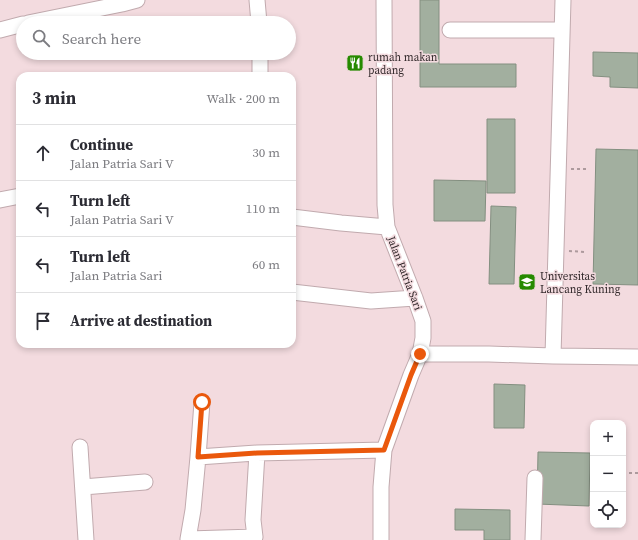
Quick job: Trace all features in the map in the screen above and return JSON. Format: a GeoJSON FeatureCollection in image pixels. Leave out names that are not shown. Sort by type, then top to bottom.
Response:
{"type":"FeatureCollection","features":[{"type":"Feature","properties":{"kind":"street"},"geometry":{"type":"LineString","coordinates":[[63,16],[137,0]]}},
{"type":"Feature","properties":{"kind":"street"},"geometry":{"type":"LineString","coordinates":[[257,0],[258,16]]}},
{"type":"Feature","properties":{"kind":"street","name":"Jalan Patria Sari"},"geometry":{"type":"LineString","coordinates":[[381,540],[381,487],[384,450],[408,382],[420,354],[423,338],[423,321],[387,227],[385,205],[384,0]]}},
{"type":"Feature","properties":{"kind":"street"},"geometry":{"type":"LineString","coordinates":[[553,356],[563,0]]}},
{"type":"Feature","properties":{"kind":"street"},"geometry":{"type":"LineString","coordinates":[[0,30],[16,25]]}},
{"type":"Feature","properties":{"kind":"street"},"geometry":{"type":"LineString","coordinates":[[450,30],[562,30]]}},
{"type":"Feature","properties":{"kind":"street"},"geometry":{"type":"LineString","coordinates":[[260,60],[260,72]]}},
{"type":"Feature","properties":{"kind":"street"},"geometry":{"type":"LineString","coordinates":[[0,200],[16,197]]}},
{"type":"Feature","properties":{"kind":"street"},"geometry":{"type":"LineString","coordinates":[[296,217],[387,227]]}},
{"type":"Feature","properties":{"kind":"street"},"geometry":{"type":"LineString","coordinates":[[296,292],[371,300],[415,298]]}},
{"type":"Feature","properties":{"kind":"street"},"geometry":{"type":"LineString","coordinates":[[420,354],[638,357]]}},
{"type":"Feature","properties":{"kind":"street"},"geometry":{"type":"LineString","coordinates":[[202,402],[193,510],[183,540],[255,539],[253,520],[257,453]]}},
{"type":"Feature","properties":{"kind":"street"},"geometry":{"type":"LineString","coordinates":[[80,446],[86,540]]}},
{"type":"Feature","properties":{"kind":"street"},"geometry":{"type":"LineString","coordinates":[[198,457],[257,453],[384,450]]}},
{"type":"Feature","properties":{"kind":"street"},"geometry":{"type":"LineString","coordinates":[[533,540],[535,478]]}},
{"type":"Feature","properties":{"kind":"street"},"geometry":{"type":"LineString","coordinates":[[83,487],[146,482]]}},
{"type":"Feature","properties":{"kind":"path"},"geometry":{"type":"LineString","coordinates":[[558,169],[589,170]]}},
{"type":"Feature","properties":{"kind":"path"},"geometry":{"type":"LineString","coordinates":[[556,250],[586,252]]}},
{"type":"Feature","properties":{"kind":"path"},"geometry":{"type":"LineString","coordinates":[[626,473],[638,473]]}},
{"type":"Feature","properties":{"kind":"building"},"geometry":{"type":"Polygon","coordinates":[[[420,0],[439,0],[439,64],[516,64],[516,87],[420,87],[420,0]]]}},
{"type":"Feature","properties":{"kind":"building"},"geometry":{"type":"Polygon","coordinates":[[[593,52],[638,53],[638,88],[610,87],[610,77],[593,76],[593,52]]]}},
{"type":"Feature","properties":{"kind":"building"},"geometry":{"type":"Polygon","coordinates":[[[487,119],[515,119],[515,193],[487,193],[487,119]]]}},
{"type":"Feature","properties":{"kind":"building"},"geometry":{"type":"Polygon","coordinates":[[[596,149],[638,150],[638,285],[593,284],[596,149]]]}},
{"type":"Feature","properties":{"kind":"building"},"geometry":{"type":"Polygon","coordinates":[[[434,180],[486,181],[485,221],[434,221],[434,180]]]}},
{"type":"Feature","properties":{"kind":"building"},"geometry":{"type":"Polygon","coordinates":[[[491,206],[516,207],[514,284],[489,284],[491,206]]]}},
{"type":"Feature","properties":{"kind":"building"},"geometry":{"type":"Polygon","coordinates":[[[494,384],[525,385],[524,428],[494,428],[494,384]]]}},
{"type":"Feature","properties":{"kind":"building"},"geometry":{"type":"Polygon","coordinates":[[[538,452],[590,453],[589,506],[537,504],[538,452]]]}},
{"type":"Feature","properties":{"kind":"building"},"geometry":{"type":"Polygon","coordinates":[[[455,509],[510,510],[510,540],[484,540],[484,530],[455,530],[455,509]]]}},
{"type":"Feature","properties":{"kind":"place","name":"rumah makan padang"},"geometry":{"type":"Point","coordinates":[355,63]}},
{"type":"Feature","properties":{"kind":"place","name":"Universitas Lancang Kuning"},"geometry":{"type":"Point","coordinates":[527,282]}},
{"type":"Feature","properties":{"kind":"route"},"geometry":{"type":"LineString","coordinates":[[202,402],[198,457],[257,453],[384,450],[420,354]]}}]}
